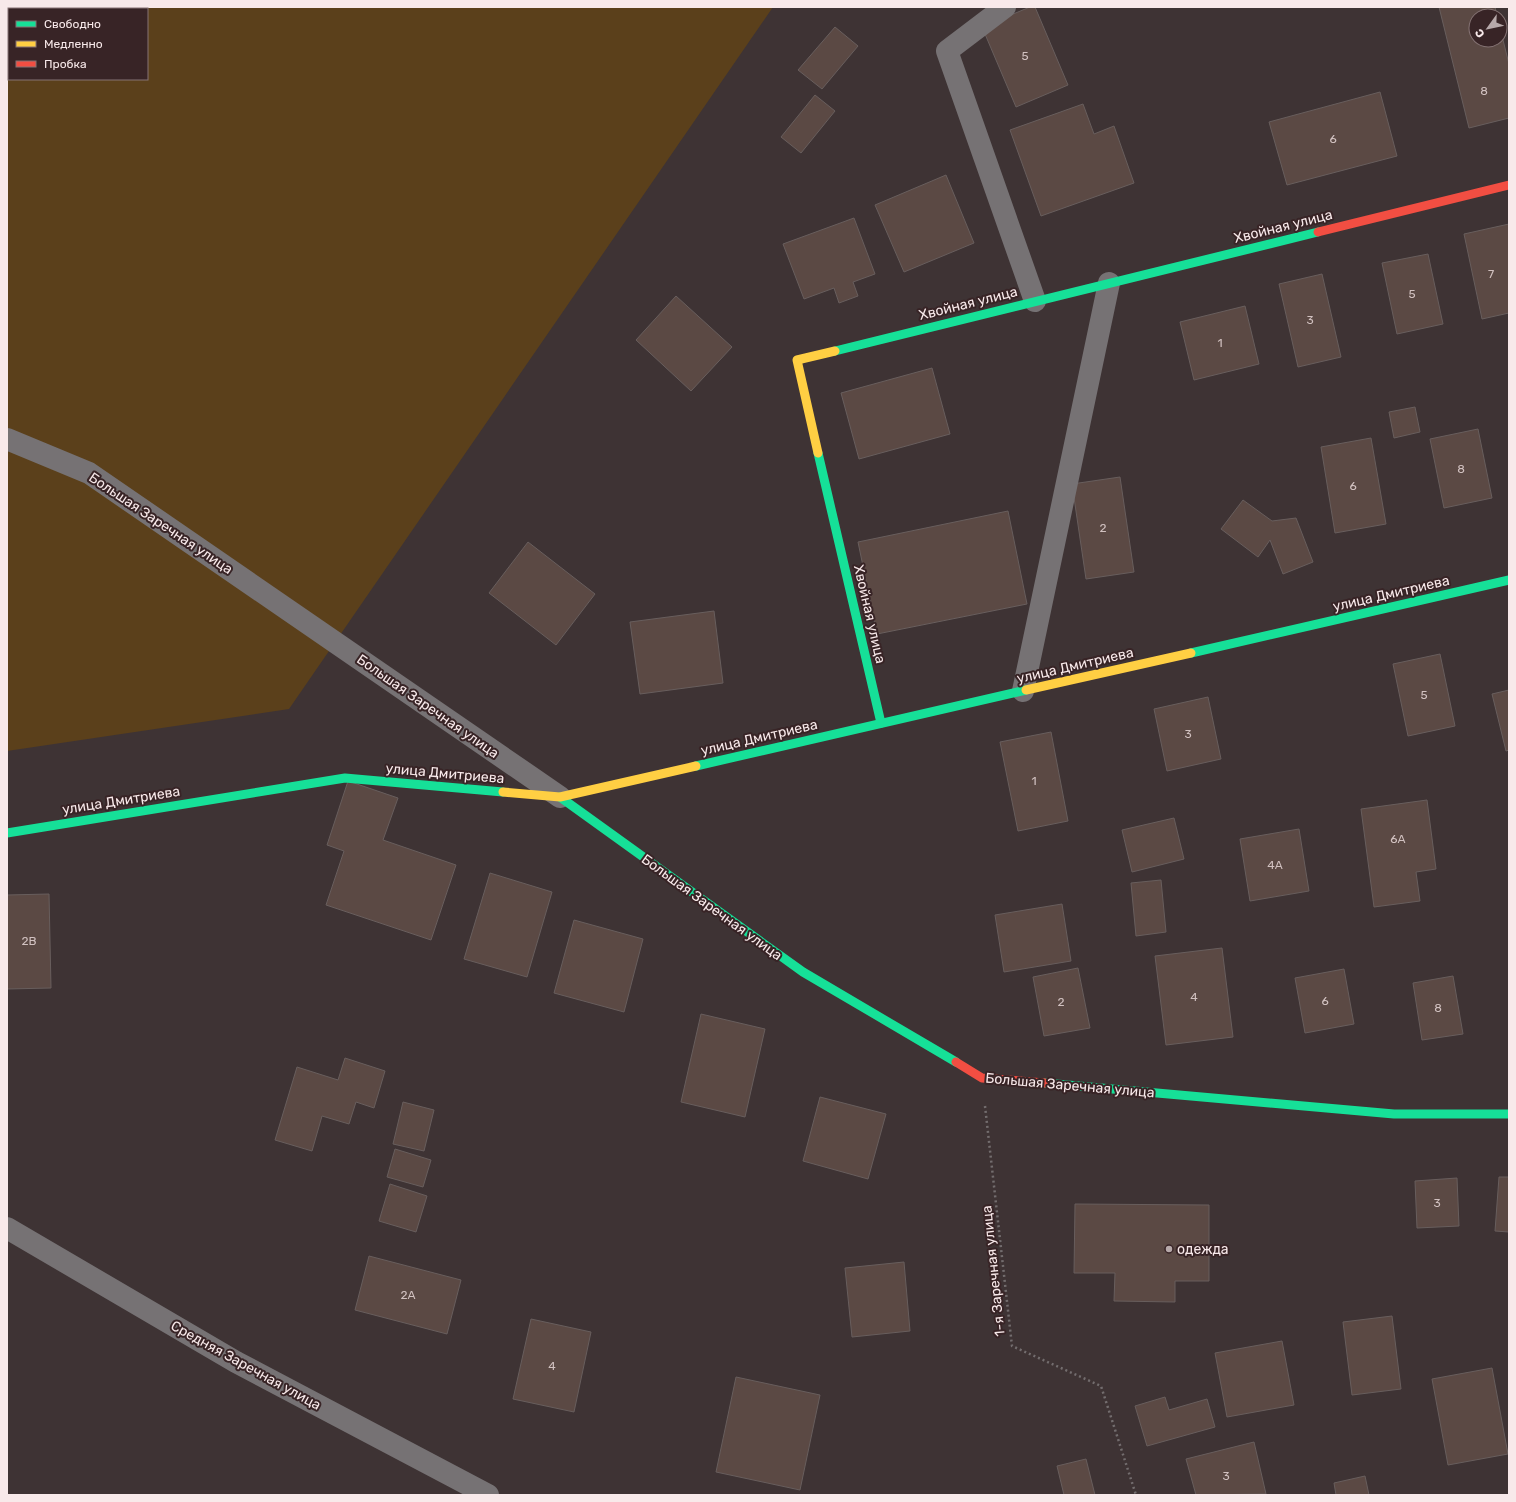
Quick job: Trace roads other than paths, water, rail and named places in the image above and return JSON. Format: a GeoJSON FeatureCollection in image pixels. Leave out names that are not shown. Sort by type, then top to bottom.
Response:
{"type":"FeatureCollection","features":[{"type":"Feature","properties":{"kind":"street"},"geometry":{"type":"LineString","coordinates":[[1005,7],[947,51],[1035,301]]}},
{"type":"Feature","properties":{"kind":"street","name":"Хвойная улица"},"geometry":{"type":"LineString","coordinates":[[881,723],[797,360],[1509,185]]}},
{"type":"Feature","properties":{"kind":"street"},"geometry":{"type":"LineString","coordinates":[[1023,691],[1109,283]]}},
{"type":"Feature","properties":{"kind":"street","name":"Большая Заречная улица"},"geometry":{"type":"LineString","coordinates":[[7,439],[89,473],[560,797],[803,972],[982,1078],[1394,1114],[1509,1114]]}},
{"type":"Feature","properties":{"kind":"street","name":"улица Дмитриева"},"geometry":{"type":"LineString","coordinates":[[7,833],[345,778],[560,797],[1509,580]]}},
{"type":"Feature","properties":{"kind":"street","name":"Средняя Заречная улица"},"geometry":{"type":"LineString","coordinates":[[7,1228],[236,1362],[488,1495]]}},
{"type":"Feature","properties":{"kind":"place","name":"одежда"},"geometry":{"type":"Point","coordinates":[1169,1249]}}]}
